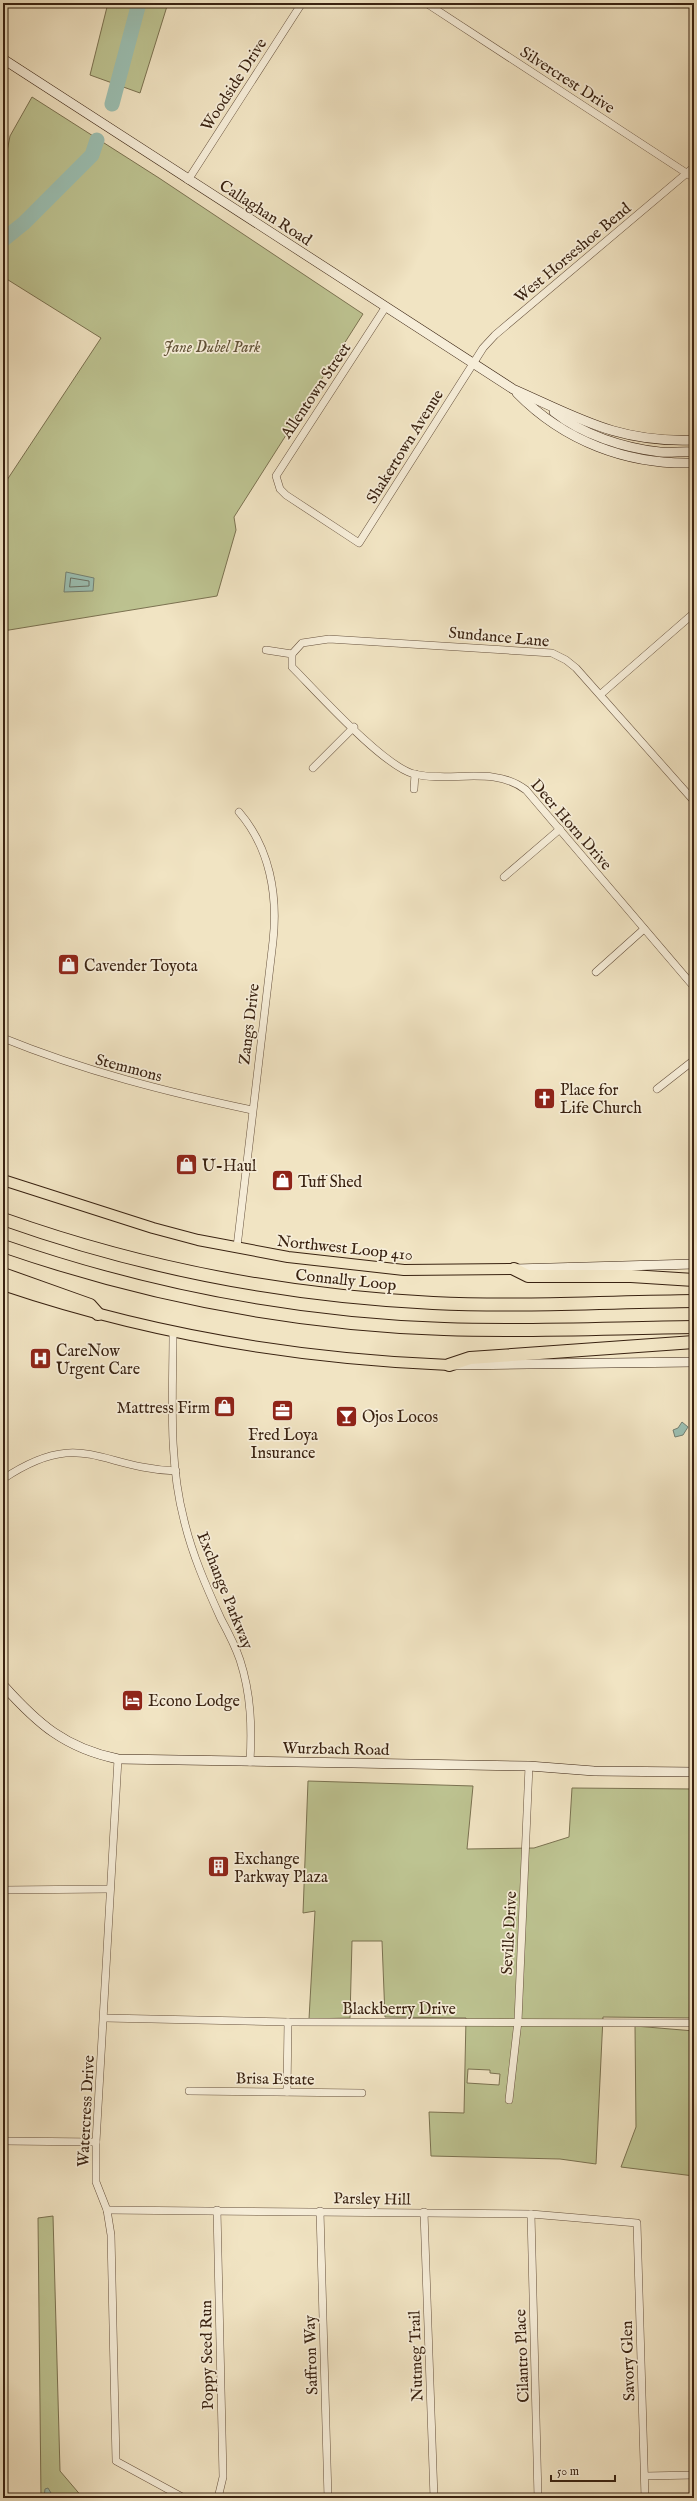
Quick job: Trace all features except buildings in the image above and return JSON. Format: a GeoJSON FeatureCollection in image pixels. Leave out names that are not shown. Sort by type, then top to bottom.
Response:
{"type":"FeatureCollection","features":[{"type":"Feature","properties":{"kind":"highway","name":"Connally Loop"},"geometry":{"type":"LineString","coordinates":[[3,1219],[143,1261],[249,1283],[319,1293],[396,1301],[461,1304],[694,1301]]}},
{"type":"Feature","properties":{"kind":"highway"},"geometry":{"type":"LineString","coordinates":[[3,1246],[92,1274],[167,1293],[251,1309],[335,1321],[467,1329],[694,1327]]}},
{"type":"Feature","properties":{"kind":"highway"},"geometry":{"type":"LineString","coordinates":[[514,1269],[528,1276],[631,1276],[694,1280]]}},
{"type":"Feature","properties":{"kind":"highway"},"geometry":{"type":"LineString","coordinates":[[3,1274],[90,1305],[98,1314]]}},
{"type":"Feature","properties":{"kind":"highway"},"geometry":{"type":"LineString","coordinates":[[449,1365],[470,1358],[694,1342]]}},
{"type":"Feature","properties":{"kind":"main road","name":"Callaghan Road"},"geometry":{"type":"LineString","coordinates":[[3,59],[385,308],[513,389],[539,400],[576,419],[624,435],[646,439],[694,440]]}},
{"type":"Feature","properties":{"kind":"main road","name":"Callaghan Road"},"geometry":{"type":"LineString","coordinates":[[513,389],[533,410],[577,438],[609,453],[652,462],[694,464]]}},
{"type":"Feature","properties":{"kind":"main road"},"geometry":{"type":"LineString","coordinates":[[539,400],[564,420],[615,442],[646,450],[694,452]]}},
{"type":"Feature","properties":{"kind":"main road","name":"Northwest Loop 410"},"geometry":{"type":"LineString","coordinates":[[3,1180],[121,1219],[237,1248],[288,1257],[404,1270],[514,1269],[694,1264]]}},
{"type":"Feature","properties":{"kind":"main road"},"geometry":{"type":"LineString","coordinates":[[3,1285],[98,1314],[173,1333],[313,1356],[373,1362],[449,1365],[694,1362]]}},
{"type":"Feature","properties":{"kind":"main road","name":"Wurzbach Road"},"geometry":{"type":"LineString","coordinates":[[3,1685],[46,1729],[68,1743],[98,1755],[118,1759],[529,1766],[594,1771],[694,1772]]}},
{"type":"Feature","properties":{"kind":"street","name":"Woodside Drive"},"geometry":{"type":"LineString","coordinates":[[188,180],[302,3]]}},
{"type":"Feature","properties":{"kind":"street","name":"Silvercrest Drive"},"geometry":{"type":"LineString","coordinates":[[426,3],[694,178]]}},
{"type":"Feature","properties":{"kind":"street","name":"West Horseshoe Bend"},"geometry":{"type":"LineString","coordinates":[[473,364],[495,335],[694,167]]}},
{"type":"Feature","properties":{"kind":"street","name":"Allentown Street"},"geometry":{"type":"LineString","coordinates":[[359,543],[286,495],[280,489],[276,476],[385,308]]}},
{"type":"Feature","properties":{"kind":"street","name":"Shakertown Avenue"},"geometry":{"type":"LineString","coordinates":[[359,543],[473,364]]}},
{"type":"Feature","properties":{"kind":"street"},"geometry":{"type":"LineString","coordinates":[[601,694],[694,613]]}},
{"type":"Feature","properties":{"kind":"street","name":"Sundance Lane"},"geometry":{"type":"LineString","coordinates":[[292,654],[302,643],[329,639],[542,652],[566,660],[601,694],[694,801]]}},
{"type":"Feature","properties":{"kind":"street"},"geometry":{"type":"LineString","coordinates":[[266,650],[292,654]]}},
{"type":"Feature","properties":{"kind":"street","name":"Deer Horn Drive"},"geometry":{"type":"LineString","coordinates":[[292,654],[292,666],[387,760],[415,774],[510,779],[526,790],[694,987]]}},
{"type":"Feature","properties":{"kind":"street"},"geometry":{"type":"LineString","coordinates":[[313,768],[354,728]]}},
{"type":"Feature","properties":{"kind":"street"},"geometry":{"type":"LineString","coordinates":[[414,790],[415,774]]}},
{"type":"Feature","properties":{"kind":"street","name":"Zangs Drive"},"geometry":{"type":"LineString","coordinates":[[237,1248],[273,941],[274,902],[272,880],[265,855],[249,824],[239,812]]}},
{"type":"Feature","properties":{"kind":"street"},"geometry":{"type":"LineString","coordinates":[[504,877],[560,829]]}},
{"type":"Feature","properties":{"kind":"street"},"geometry":{"type":"LineString","coordinates":[[596,972],[644,928]]}},
{"type":"Feature","properties":{"kind":"street","name":"Stemmons"},"geometry":{"type":"LineString","coordinates":[[3,1038],[88,1070],[171,1093],[252,1110]]}},
{"type":"Feature","properties":{"kind":"street"},"geometry":{"type":"LineString","coordinates":[[657,1089],[694,1060]]}},
{"type":"Feature","properties":{"kind":"street","name":"Exchange Parkway"},"geometry":{"type":"LineString","coordinates":[[173,1333],[176,1471],[183,1519],[194,1555],[232,1638],[246,1683],[252,1732],[250,1762]]}},
{"type":"Feature","properties":{"kind":"street"},"geometry":{"type":"LineString","coordinates":[[3,1479],[37,1459],[70,1452],[93,1453],[154,1470],[176,1471]]}},
{"type":"Feature","properties":{"kind":"street","name":"Watercress Drive"},"geometry":{"type":"LineString","coordinates":[[118,1759],[96,2142],[96,2182],[107,2210],[111,2235],[116,2461],[184,2498]]}},
{"type":"Feature","properties":{"kind":"street","name":"Seville Drive"},"geometry":{"type":"LineString","coordinates":[[509,2100],[518,2021],[529,1766]]}},
{"type":"Feature","properties":{"kind":"street"},"geometry":{"type":"LineString","coordinates":[[3,1890],[110,1889]]}},
{"type":"Feature","properties":{"kind":"street","name":"Blackberry Drive"},"geometry":{"type":"LineString","coordinates":[[104,2018],[288,2022],[518,2021],[694,2023]]}},
{"type":"Feature","properties":{"kind":"street"},"geometry":{"type":"LineString","coordinates":[[287,2092],[288,2022]]}},
{"type":"Feature","properties":{"kind":"street","name":"Brisa Estate"},"geometry":{"type":"LineString","coordinates":[[189,2091],[362,2093]]}},
{"type":"Feature","properties":{"kind":"street"},"geometry":{"type":"LineString","coordinates":[[3,2141],[96,2142]]}},
{"type":"Feature","properties":{"kind":"street","name":"Parsley Hill"},"geometry":{"type":"LineString","coordinates":[[107,2210],[531,2214],[636,2223]]}},
{"type":"Feature","properties":{"kind":"street","name":"Poppy Seed Run"},"geometry":{"type":"LineString","coordinates":[[216,2210],[223,2477],[218,2498]]}},
{"type":"Feature","properties":{"kind":"street","name":"Saffron Way"},"geometry":{"type":"LineString","coordinates":[[320,2211],[328,2498]]}},
{"type":"Feature","properties":{"kind":"street","name":"Nutmeg Trail"},"geometry":{"type":"LineString","coordinates":[[424,2212],[434,2498]]}},
{"type":"Feature","properties":{"kind":"street","name":"Cilantro Place"},"geometry":{"type":"LineString","coordinates":[[531,2214],[538,2498]]}},
{"type":"Feature","properties":{"kind":"street","name":"Savory Glen"},"geometry":{"type":"LineString","coordinates":[[636,2223],[645,2498]]}},
{"type":"Feature","properties":{"kind":"street"},"geometry":{"type":"LineString","coordinates":[[645,2476],[694,2475]]}},
{"type":"Feature","properties":{"kind":"green space"},"geometry":{"type":"Polygon","coordinates":[[[108,3],[168,3],[140,93],[90,75],[108,3]]]}},
{"type":"Feature","properties":{"kind":"green space","name":"Jane Dubel Park"},"geometry":{"type":"Polygon","coordinates":[[[32,97],[159,178],[363,314],[234,517],[236,530],[217,596],[3,631],[3,486],[101,338],[5,278],[3,280],[3,173],[10,136],[32,97]]]}},
{"type":"Feature","properties":{"kind":"green space"},"geometry":{"type":"Polygon","coordinates":[[[308,1781],[473,1786],[467,1849],[534,1848],[569,1837],[572,1788],[694,1789],[694,2018],[603,2017],[596,2164],[560,2159],[431,2156],[429,2112],[464,2113],[466,2018],[385,2017],[382,1941],[352,1941],[350,2018],[309,2019],[315,1911],[303,1913],[308,1781]],[[468,2069],[467,2083],[499,2085],[500,2074],[490,2073],[490,2070],[468,2069]]]}},
{"type":"Feature","properties":{"kind":"green space"},"geometry":{"type":"Polygon","coordinates":[[[635,2026],[694,2031],[694,2176],[621,2167],[636,2127],[635,2026]]]}},
{"type":"Feature","properties":{"kind":"green space"},"geometry":{"type":"Polygon","coordinates":[[[53,2216],[60,2471],[83,2498],[41,2498],[38,2218],[53,2216]]]}},
{"type":"Feature","properties":{"kind":"water"},"geometry":{"type":"Polygon","coordinates":[[[66,572],[94,578],[93,591],[64,592],[66,572]]]}},
{"type":"Feature","properties":{"kind":"water"},"geometry":{"type":"Polygon","coordinates":[[[682,1422],[688,1427],[683,1435],[675,1437],[673,1430],[678,1428],[682,1422]]]}},
{"type":"Feature","properties":{"kind":"water"},"geometry":{"type":"Polygon","coordinates":[[[48,2488],[54,2498],[44,2498],[45,2489],[48,2488]]]}},
{"type":"Feature","properties":{"kind":"waterway"},"geometry":{"type":"LineString","coordinates":[[112,104],[139,3]]}},
{"type":"Feature","properties":{"kind":"waterway"},"geometry":{"type":"LineString","coordinates":[[3,240],[24,223],[92,155],[97,140]]}},
{"type":"Feature","properties":{"kind":"place","name":"Cavender Toyota"},"geometry":{"type":"Point","coordinates":[69,965]}},
{"type":"Feature","properties":{"kind":"place","name":"Place for Life Church"},"geometry":{"type":"Point","coordinates":[545,1098]}},
{"type":"Feature","properties":{"kind":"place","name":"U-Haul"},"geometry":{"type":"Point","coordinates":[187,1165]}},
{"type":"Feature","properties":{"kind":"place","name":"Tuff Shed"},"geometry":{"type":"Point","coordinates":[282,1181]}},
{"type":"Feature","properties":{"kind":"place","name":"CareNow Urgent Care"},"geometry":{"type":"Point","coordinates":[40,1359]}},
{"type":"Feature","properties":{"kind":"place","name":"Mattress Firm"},"geometry":{"type":"Point","coordinates":[225,1407]}},
{"type":"Feature","properties":{"kind":"place","name":"Fred Loya Insurance"},"geometry":{"type":"Point","coordinates":[283,1411]}},
{"type":"Feature","properties":{"kind":"place","name":"Ojos Locos"},"geometry":{"type":"Point","coordinates":[346,1416]}},
{"type":"Feature","properties":{"kind":"place","name":"Econo Lodge"},"geometry":{"type":"Point","coordinates":[132,1700]}},
{"type":"Feature","properties":{"kind":"place","name":"Exchange Parkway Plaza"},"geometry":{"type":"Point","coordinates":[219,1867]}}]}
